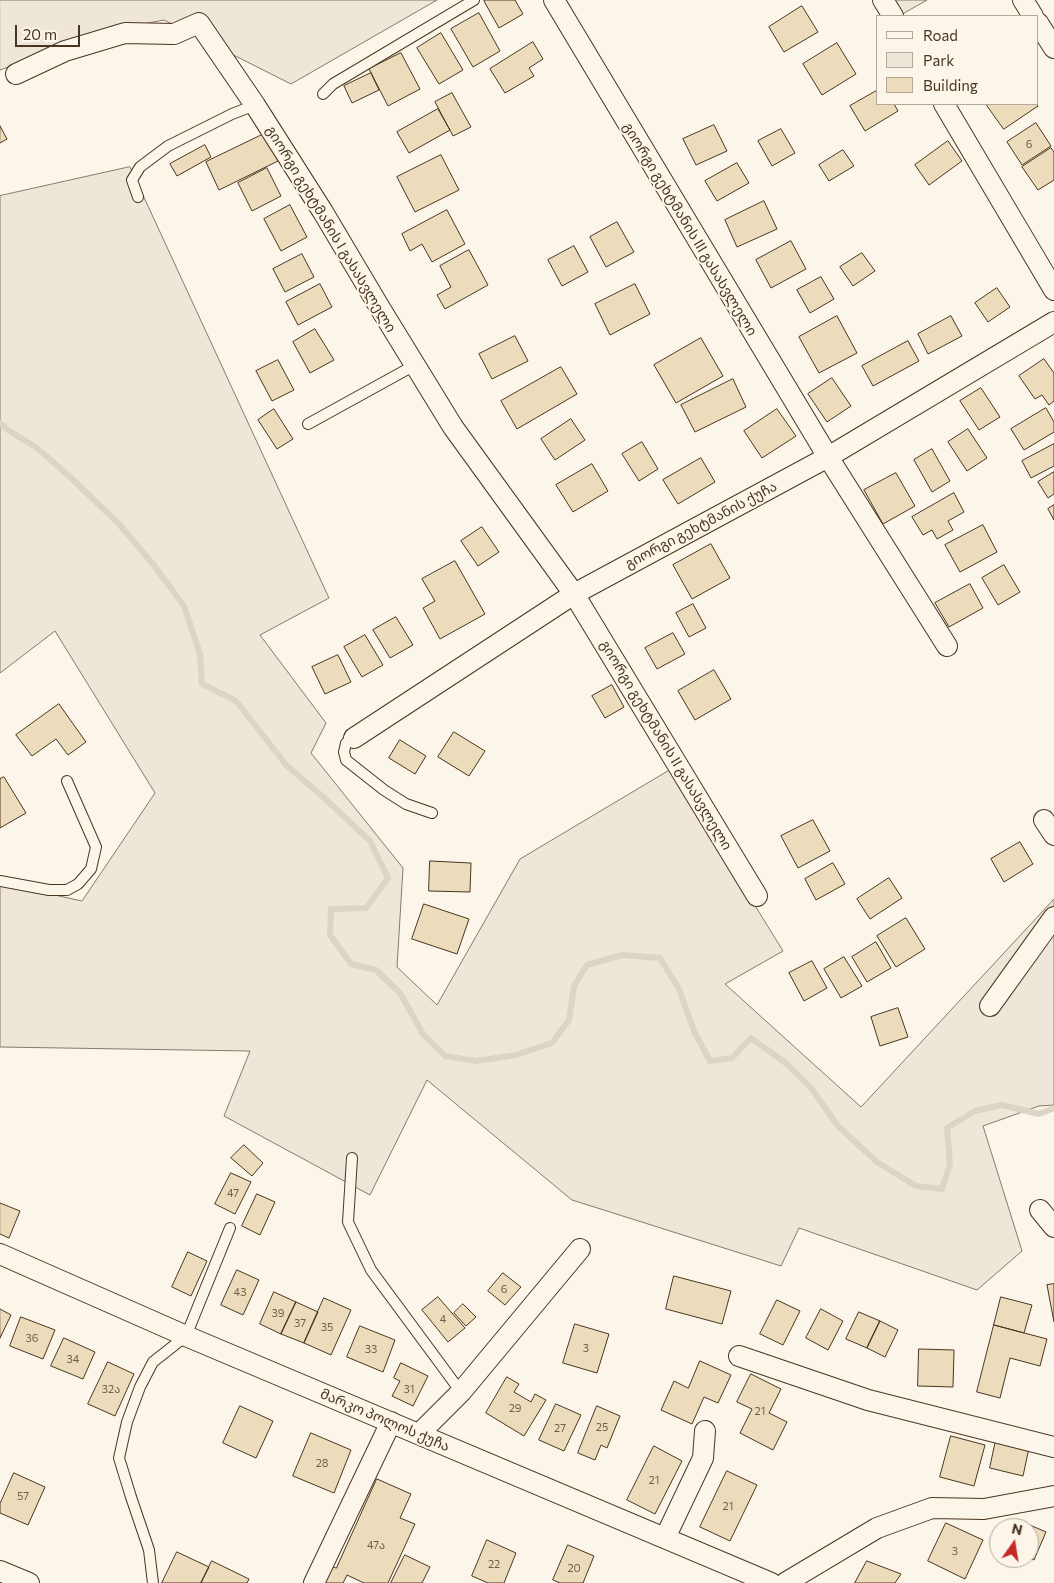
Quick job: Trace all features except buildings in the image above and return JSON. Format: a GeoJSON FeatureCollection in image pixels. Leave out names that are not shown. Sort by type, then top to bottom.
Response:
{"type":"FeatureCollection","features":[{"type":"Feature","properties":{"kind":"street","name":"გიორგი გეხტმანის III გასასვლელი"},"geometry":{"type":"LineString","coordinates":[[554,0],[828,458],[947,646]]}},
{"type":"Feature","properties":{"kind":"street"},"geometry":{"type":"LineString","coordinates":[[883,0],[892,15]]}},
{"type":"Feature","properties":{"kind":"street"},"geometry":{"type":"LineString","coordinates":[[1023,0],[1032,15]]}},
{"type":"Feature","properties":{"kind":"street","name":"გიორგი გეხტმანის I გასასვლელი"},"geometry":{"type":"LineString","coordinates":[[16,74],[64,51],[125,33],[174,34],[199,22],[255,104],[323,212],[453,427],[574,594]]}},
{"type":"Feature","properties":{"kind":"street"},"geometry":{"type":"LineString","coordinates":[[1039,25],[1054,48]]}},
{"type":"Feature","properties":{"kind":"street"},"geometry":{"type":"LineString","coordinates":[[945,105],[1054,290]]}},
{"type":"Feature","properties":{"kind":"street","name":"გიორგი გეხტმანის ქუჩა"},"geometry":{"type":"LineString","coordinates":[[354,738],[574,594],[828,458],[1054,322]]}},
{"type":"Feature","properties":{"kind":"street","name":"გიორგი გეხტმანის II გასასვლელი"},"geometry":{"type":"LineString","coordinates":[[574,594],[757,896]]}},
{"type":"Feature","properties":{"kind":"street"},"geometry":{"type":"LineString","coordinates":[[990,1006],[1054,917]]}},
{"type":"Feature","properties":{"kind":"street"},"geometry":{"type":"LineString","coordinates":[[1040,1210],[1054,1226]]}},
{"type":"Feature","properties":{"kind":"street"},"geometry":{"type":"LineString","coordinates":[[419,1434],[461,1392],[580,1249]]}},
{"type":"Feature","properties":{"kind":"street","name":"მარკო პოლოს ქუჩა"},"geometry":{"type":"LineString","coordinates":[[0,1254],[186,1336],[770,1583]]}},
{"type":"Feature","properties":{"kind":"street"},"geometry":{"type":"LineString","coordinates":[[739,1356],[868,1400],[1054,1447]]}},
{"type":"Feature","properties":{"kind":"street"},"geometry":{"type":"LineString","coordinates":[[314,1583],[391,1422]]}},
{"type":"Feature","properties":{"kind":"street"},"geometry":{"type":"LineString","coordinates":[[665,1538],[703,1458],[705,1430]]}},
{"type":"Feature","properties":{"kind":"street"},"geometry":{"type":"LineString","coordinates":[[786,1583],[877,1528],[932,1508],[984,1509],[1054,1496]]}},
{"type":"Feature","properties":{"kind":"street"},"geometry":{"type":"LineString","coordinates":[[0,1571],[29,1583]]}},
{"type":"Feature","properties":{"kind":"lane"},"geometry":{"type":"LineString","coordinates":[[324,94],[333,84],[474,0]]}},
{"type":"Feature","properties":{"kind":"lane"},"geometry":{"type":"LineString","coordinates":[[138,197],[132,180],[140,167],[168,146],[255,104]]}},
{"type":"Feature","properties":{"kind":"lane"},"geometry":{"type":"LineString","coordinates":[[308,424],[415,365]]}},
{"type":"Feature","properties":{"kind":"lane"},"geometry":{"type":"LineString","coordinates":[[354,738],[346,743],[344,752],[346,760],[384,790],[406,804],[432,813]]}},
{"type":"Feature","properties":{"kind":"lane"},"geometry":{"type":"LineString","coordinates":[[0,881],[49,890],[67,890],[78,884],[91,869],[96,847],[67,781]]}},
{"type":"Feature","properties":{"kind":"lane"},"geometry":{"type":"LineString","coordinates":[[352,1158],[348,1222],[371,1270],[461,1392]]}},
{"type":"Feature","properties":{"kind":"lane"},"geometry":{"type":"LineString","coordinates":[[153,1583],[149,1550],[119,1458],[127,1422],[140,1387],[153,1362],[186,1336],[230,1228]]}},
{"type":"Feature","properties":{"kind":"green space"},"geometry":{"type":"Polygon","coordinates":[[[0,0],[437,0],[291,84],[164,20],[107,31],[0,70],[0,0]]]}},
{"type":"Feature","properties":{"kind":"green space"},"geometry":{"type":"Polygon","coordinates":[[[889,0],[927,0],[901,15],[898,15],[889,0]]]}},
{"type":"Feature","properties":{"kind":"green space"},"geometry":{"type":"Polygon","coordinates":[[[130,167],[329,598],[260,635],[326,723],[311,753],[403,868],[397,967],[437,1005],[520,859],[671,769],[783,951],[725,984],[861,1107],[1054,899],[1054,1105],[1039,1106],[983,1126],[1022,1251],[977,1290],[799,1228],[781,1266],[572,1200],[427,1080],[370,1195],[224,1116],[250,1051],[0,1047],[0,883],[82,901],[155,793],[55,631],[0,673],[0,196],[130,167]]]}},
{"type":"Feature","properties":{"kind":"waterway"},"geometry":{"type":"LineString","coordinates":[[0,423],[37,448],[118,523],[153,564],[184,606],[200,654],[202,684],[236,701],[287,766],[370,841],[388,878],[366,908],[331,909],[330,935],[351,964],[376,970],[400,993],[423,1034],[445,1056],[476,1061],[516,1055],[552,1043],[569,1020],[574,986],[587,965],[622,955],[660,958],[679,989],[694,1031],[710,1061],[732,1058],[751,1038],[787,1064],[811,1088],[838,1126],[877,1162],[916,1186],[942,1189],[950,1164],[947,1128],[975,1111],[1002,1105],[1039,1114],[1054,1108]]}}]}
